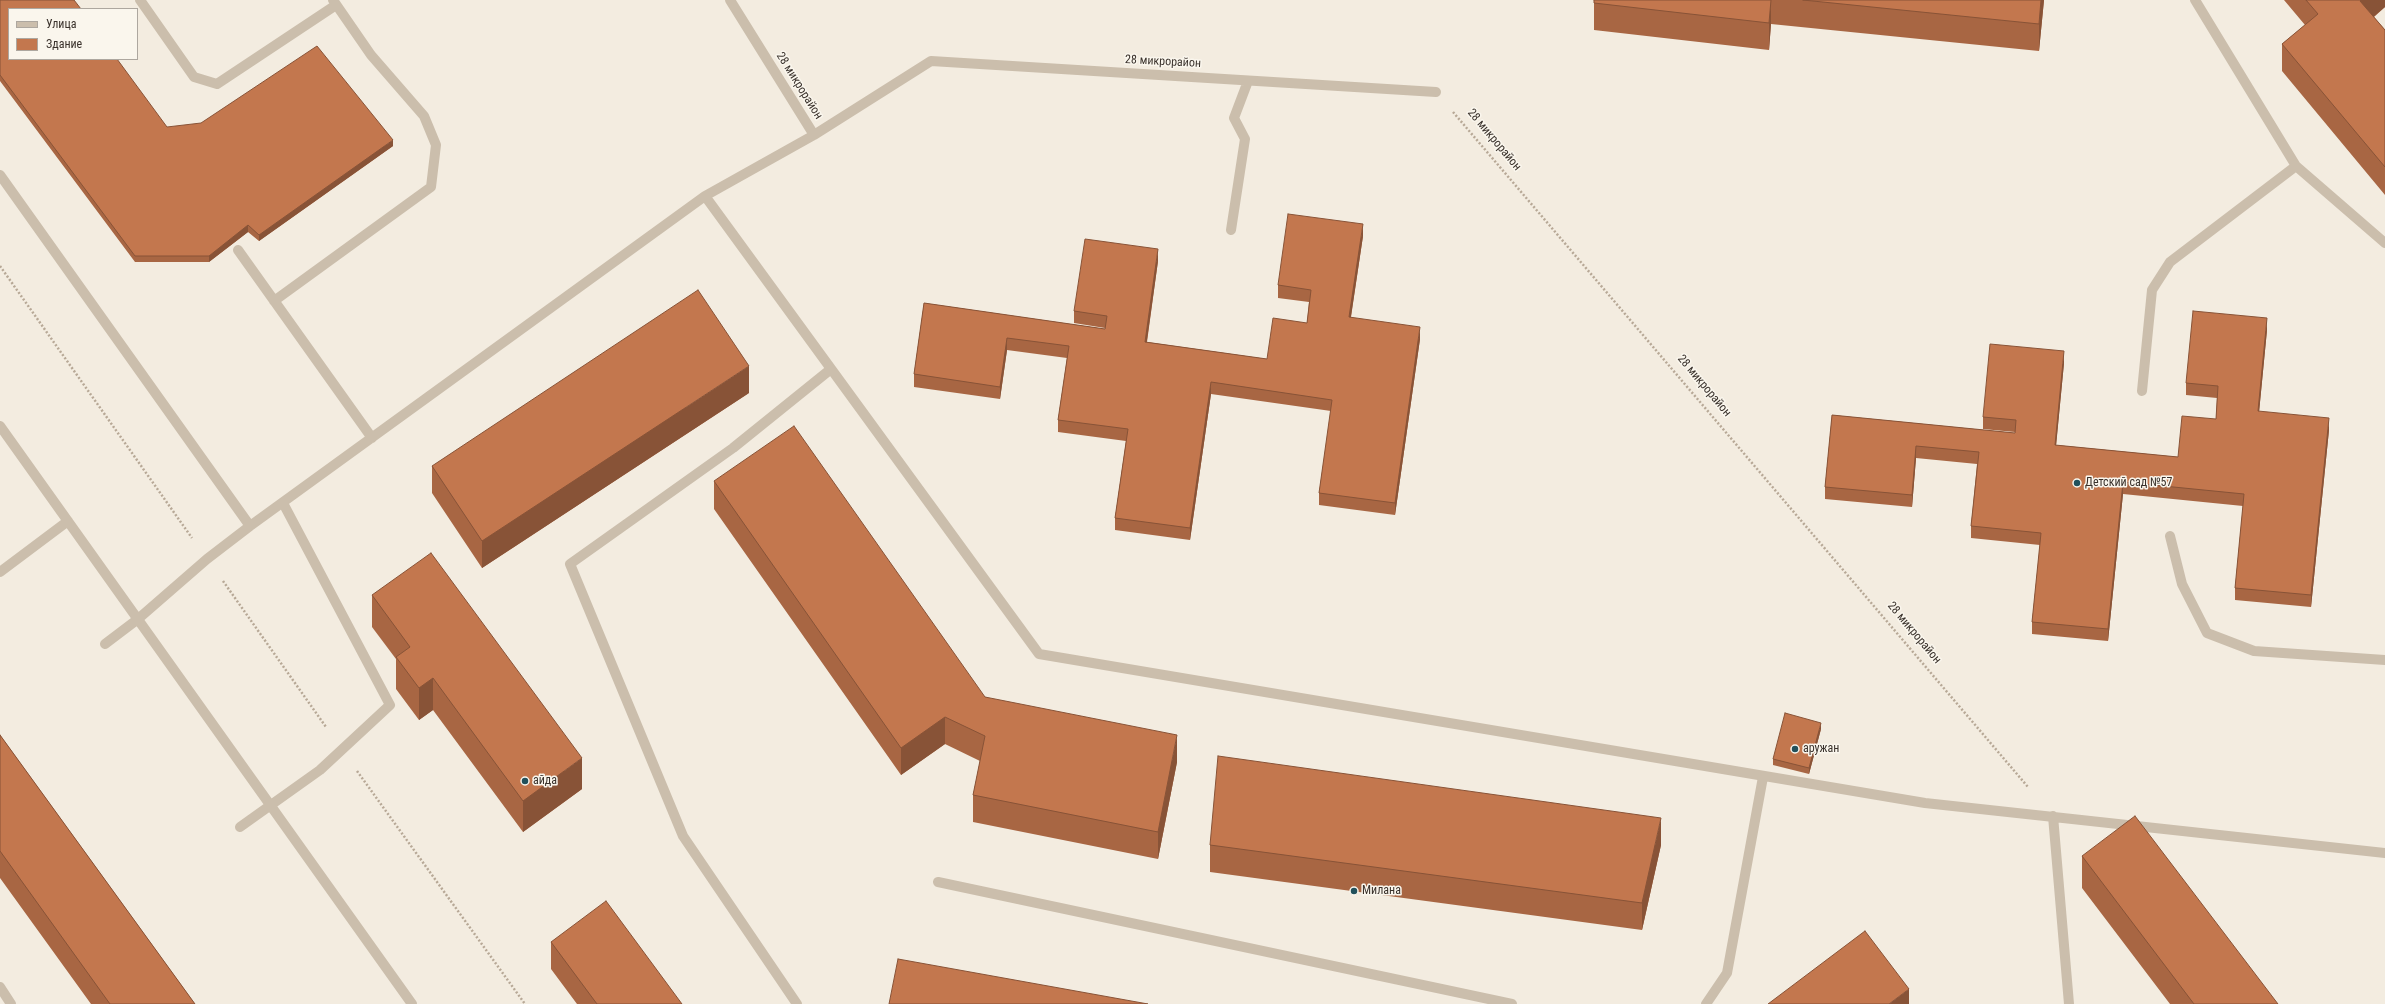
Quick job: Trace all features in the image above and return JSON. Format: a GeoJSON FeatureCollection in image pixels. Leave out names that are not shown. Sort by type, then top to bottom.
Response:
{"type":"FeatureCollection","features":[{"type":"Feature","properties":{"kind":"street"},"geometry":{"type":"LineString","coordinates":[[140,0],[194,77],[217,84],[335,2],[371,55],[424,116],[436,145],[431,187],[274,301]]}},
{"type":"Feature","properties":{"kind":"street","name":"28 микрорайон"},"geometry":{"type":"LineString","coordinates":[[730,0],[814,135],[931,62],[1436,92]]}},
{"type":"Feature","properties":{"kind":"street"},"geometry":{"type":"LineString","coordinates":[[2195,0],[2296,166],[2385,243]]}},
{"type":"Feature","properties":{"kind":"street"},"geometry":{"type":"LineString","coordinates":[[1231,230],[1245,139],[1234,118],[1248,81]]}},
{"type":"Feature","properties":{"kind":"street"},"geometry":{"type":"LineString","coordinates":[[105,644],[138,619],[207,559],[250,526],[705,196],[814,135]]}},
{"type":"Feature","properties":{"kind":"street"},"geometry":{"type":"LineString","coordinates":[[2142,391],[2152,290],[2170,262],[2296,166]]}},
{"type":"Feature","properties":{"kind":"street"},"geometry":{"type":"LineString","coordinates":[[0,175],[250,526]]}},
{"type":"Feature","properties":{"kind":"street"},"geometry":{"type":"LineString","coordinates":[[705,196],[1039,654],[1763,777],[1925,803],[2385,853]]}},
{"type":"Feature","properties":{"kind":"street"},"geometry":{"type":"LineString","coordinates":[[238,250],[372,438]]}},
{"type":"Feature","properties":{"kind":"street"},"geometry":{"type":"LineString","coordinates":[[796,1004],[682,836],[570,564],[733,448],[831,369]]}},
{"type":"Feature","properties":{"kind":"street"},"geometry":{"type":"LineString","coordinates":[[0,426],[412,1004]]}},
{"type":"Feature","properties":{"kind":"street"},"geometry":{"type":"LineString","coordinates":[[240,827],[320,770],[343,751],[390,705],[283,503]]}},
{"type":"Feature","properties":{"kind":"street"},"geometry":{"type":"LineString","coordinates":[[0,572],[68,521]]}},
{"type":"Feature","properties":{"kind":"street"},"geometry":{"type":"LineString","coordinates":[[2170,536],[2182,584],[2207,633],[2254,651],[2385,660]]}},
{"type":"Feature","properties":{"kind":"street"},"geometry":{"type":"LineString","coordinates":[[1706,1004],[1727,973],[1763,777]]}},
{"type":"Feature","properties":{"kind":"street"},"geometry":{"type":"LineString","coordinates":[[2053,816],[2069,1004]]}},
{"type":"Feature","properties":{"kind":"street"},"geometry":{"type":"LineString","coordinates":[[938,882],[1512,1004]]}},
{"type":"Feature","properties":{"kind":"street"},"geometry":{"type":"LineString","coordinates":[[0,987],[11,1004]]}},
{"type":"Feature","properties":{"kind":"path","name":"28 микрорайон"},"geometry":{"type":"LineString","coordinates":[[1436,92],[2053,816]]}},
{"type":"Feature","properties":{"kind":"path"},"geometry":{"type":"LineString","coordinates":[[0,266],[524,1004]]}},
{"type":"Feature","properties":{"kind":"building"},"geometry":{"type":"Polygon","coordinates":[[[0,0],[74,0],[80,8],[8,8],[8,60],[118,60],[167,127],[201,123],[317,46],[393,140],[259,235],[248,225],[209,256],[135,256],[0,75],[0,0]]]}},
{"type":"Feature","properties":{"kind":"building"},"geometry":{"type":"Polygon","coordinates":[[[1594,0],[1771,0],[1769,23],[1594,3],[1594,0]]]}},
{"type":"Feature","properties":{"kind":"building"},"geometry":{"type":"Polygon","coordinates":[[[1803,0],[2041,0],[2039,24],[1803,0]]]}},
{"type":"Feature","properties":{"kind":"building"},"geometry":{"type":"Polygon","coordinates":[[[2306,0],[2361,0],[2360,1],[2385,30],[2385,167],[2282,44],[2318,14],[2306,0]]]}},
{"type":"Feature","properties":{"kind":"building"},"geometry":{"type":"Polygon","coordinates":[[[1288,214],[1363,224],[1349,317],[1420,327],[1395,503],[1319,493],[1332,400],[1211,382],[1190,528],[1115,518],[1128,429],[1058,420],[1069,346],[1007,338],[1000,387],[914,374],[924,303],[1105,329],[1107,316],[1074,311],[1085,239],[1158,249],[1145,342],[1267,359],[1273,318],[1307,323],[1311,290],[1278,285],[1288,214]]]}},
{"type":"Feature","properties":{"kind":"building"},"geometry":{"type":"Polygon","coordinates":[[[698,290],[749,366],[482,541],[432,466],[698,290]]]}},
{"type":"Feature","properties":{"kind":"building"},"geometry":{"type":"Polygon","coordinates":[[[2193,311],[2267,318],[2258,411],[2329,418],[2311,595],[2235,588],[2244,494],[2123,482],[2108,629],[2032,622],[2041,533],[1971,526],[1979,452],[1916,446],[1912,495],[1825,487],[1832,415],[2015,433],[2016,420],[1983,417],[1990,344],[2064,351],[2055,445],[2178,457],[2182,416],[2216,419],[2218,386],[2186,383],[2193,311]]]}},
{"type":"Feature","properties":{"kind":"building"},"geometry":{"type":"Polygon","coordinates":[[[794,426],[985,697],[1177,735],[1158,832],[973,795],[985,736],[945,717],[901,748],[714,481],[794,426]]]}},
{"type":"Feature","properties":{"kind":"building"},"geometry":{"type":"Polygon","coordinates":[[[431,553],[582,758],[523,801],[433,678],[419,688],[396,657],[410,647],[372,595],[431,553]]]}},
{"type":"Feature","properties":{"kind":"building"},"geometry":{"type":"Polygon","coordinates":[[[1785,713],[1821,723],[1809,768],[1773,759],[1785,713]]]}},
{"type":"Feature","properties":{"kind":"building"},"geometry":{"type":"Polygon","coordinates":[[[0,735],[195,1004],[110,1004],[0,851],[0,735]]]}},
{"type":"Feature","properties":{"kind":"building"},"geometry":{"type":"Polygon","coordinates":[[[1218,756],[1661,818],[1642,903],[1210,845],[1218,756]]]}},
{"type":"Feature","properties":{"kind":"building"},"geometry":{"type":"Polygon","coordinates":[[[2135,816],[2278,1004],[2194,1004],[2082,856],[2135,816]]]}},
{"type":"Feature","properties":{"kind":"building"},"geometry":{"type":"Polygon","coordinates":[[[606,901],[682,1004],[597,1004],[551,942],[606,901]]]}},
{"type":"Feature","properties":{"kind":"building"},"geometry":{"type":"Polygon","coordinates":[[[1865,931],[1909,989],[1889,1004],[1768,1004],[1865,931]]]}},
{"type":"Feature","properties":{"kind":"building"},"geometry":{"type":"Polygon","coordinates":[[[898,959],[1148,1004],[889,1004],[898,959]]]}},
{"type":"Feature","properties":{"kind":"place","name":"Детский сад №57"},"geometry":{"type":"Point","coordinates":[2077,483]}},
{"type":"Feature","properties":{"kind":"place","name":"аружан"},"geometry":{"type":"Point","coordinates":[1795,749]}},
{"type":"Feature","properties":{"kind":"place","name":"айда"},"geometry":{"type":"Point","coordinates":[525,781]}},
{"type":"Feature","properties":{"kind":"place","name":"Милана"},"geometry":{"type":"Point","coordinates":[1354,891]}}]}
